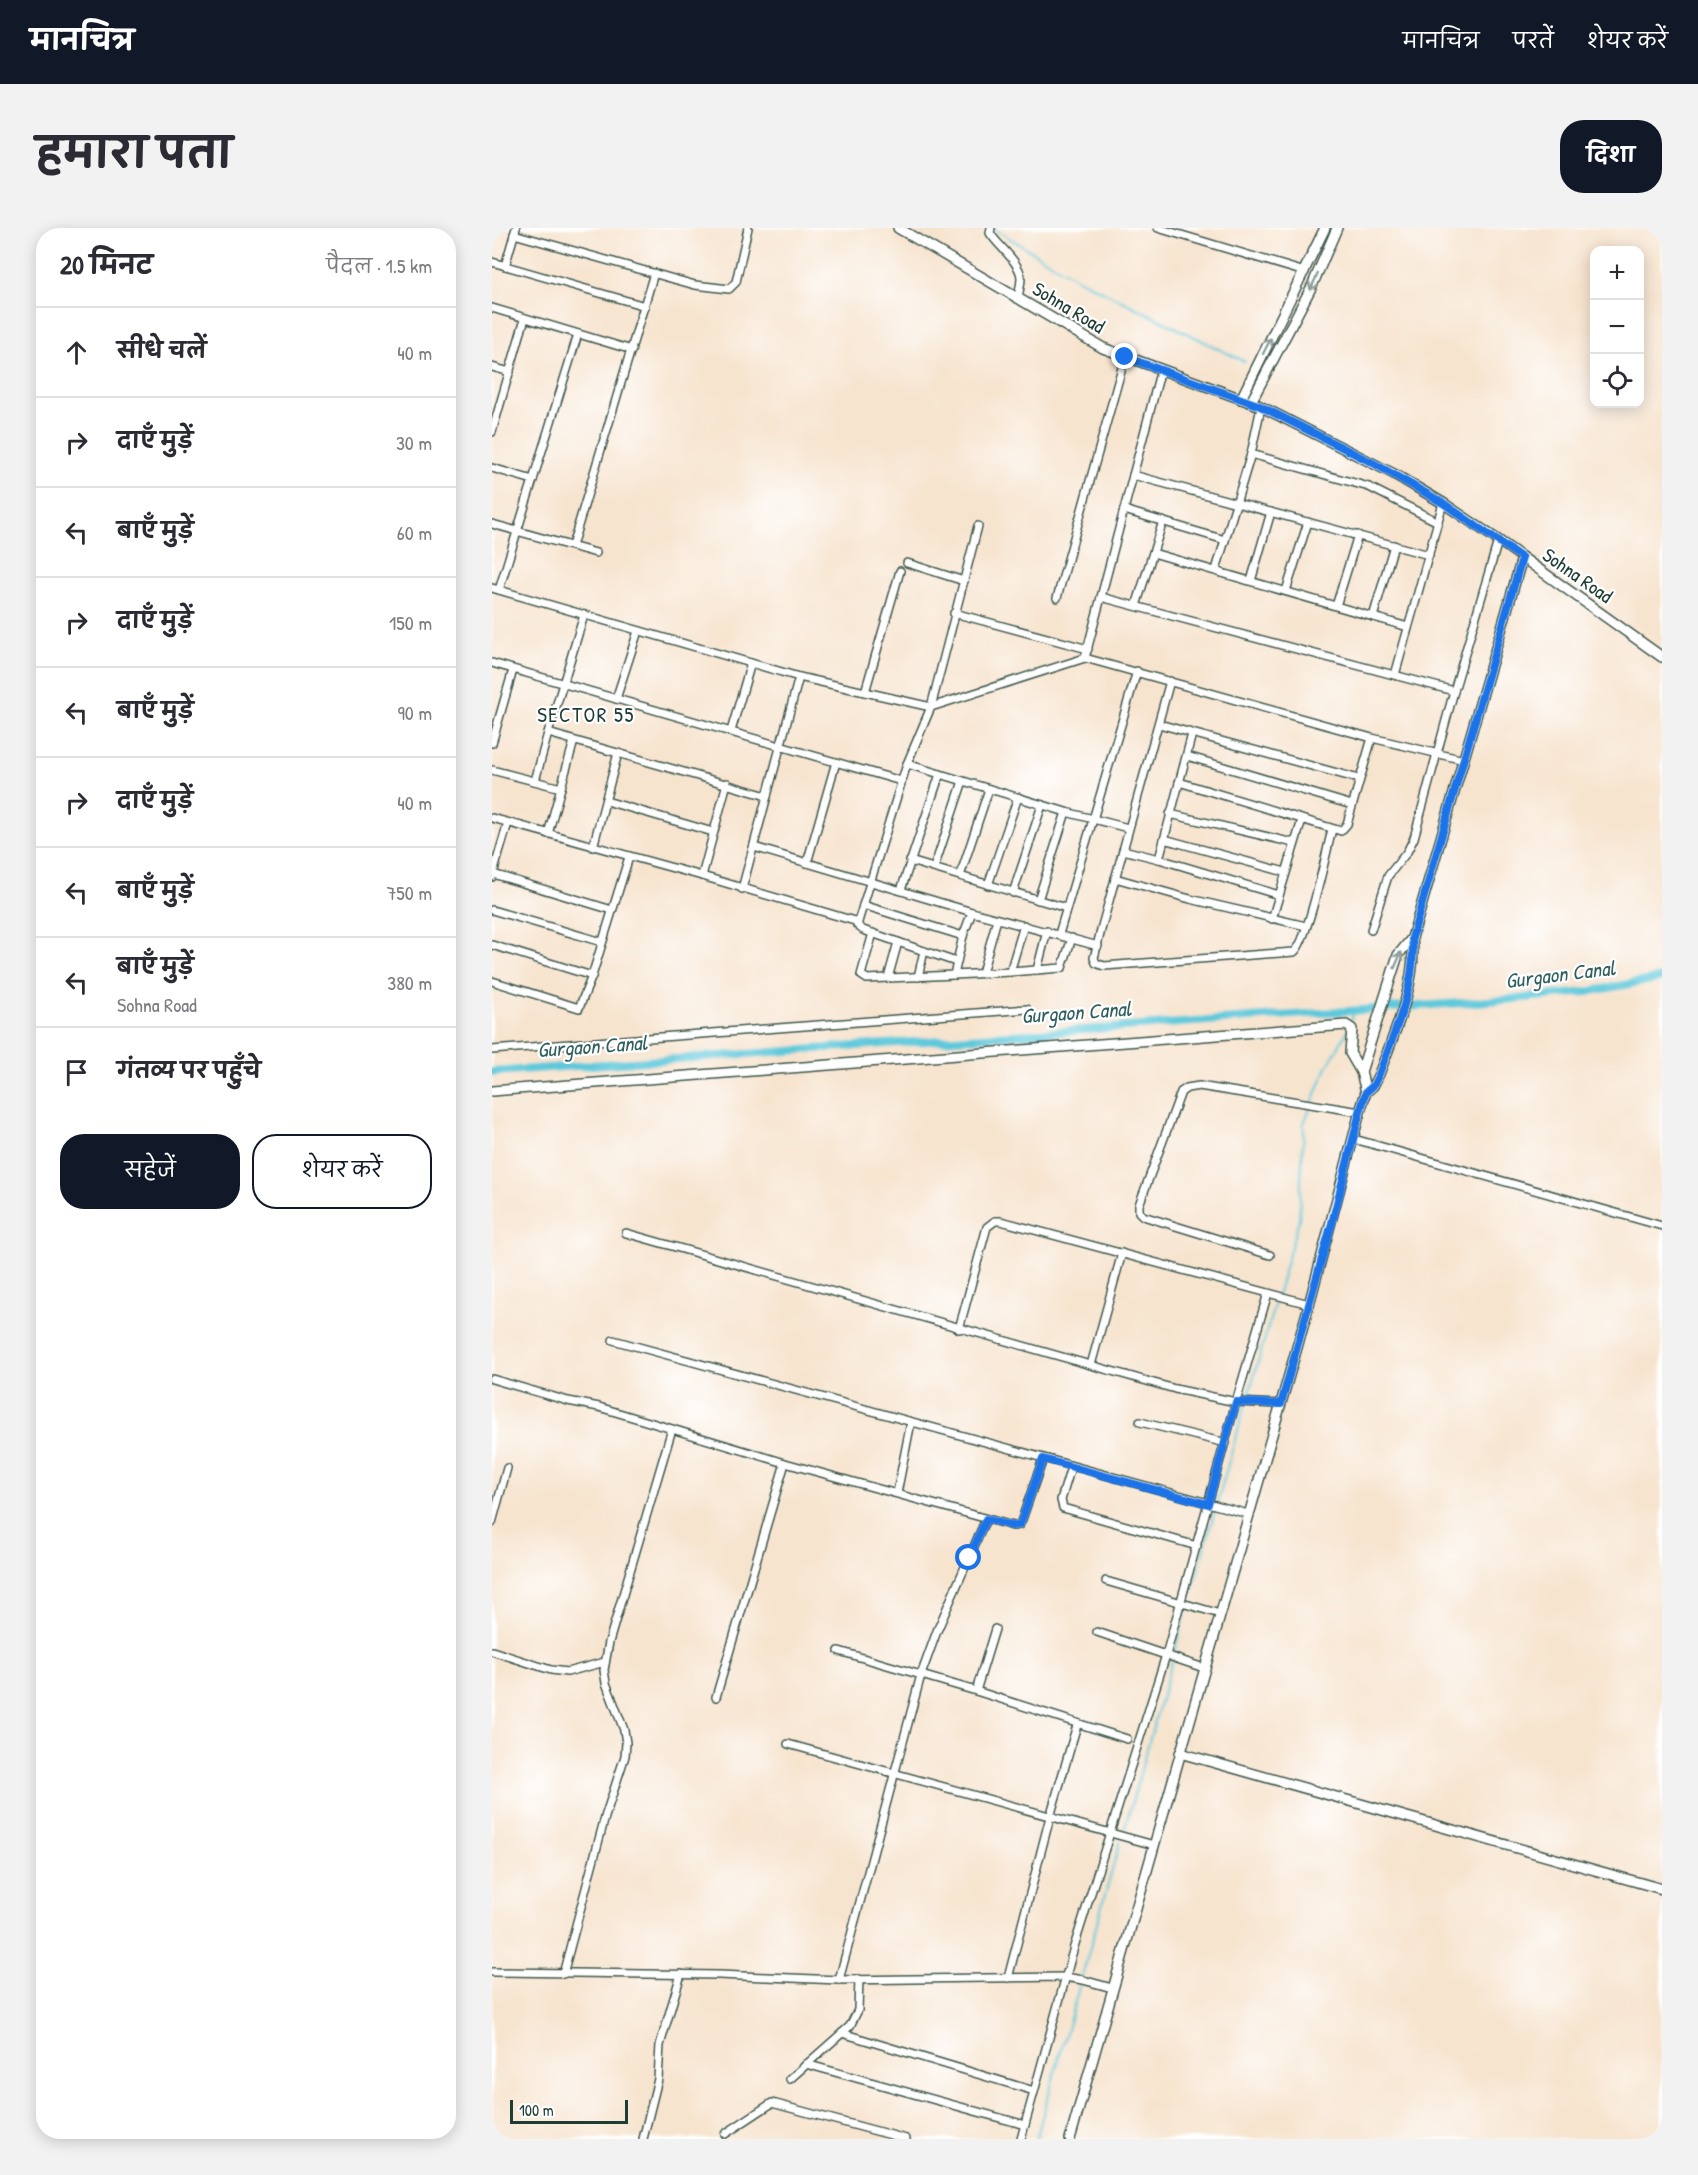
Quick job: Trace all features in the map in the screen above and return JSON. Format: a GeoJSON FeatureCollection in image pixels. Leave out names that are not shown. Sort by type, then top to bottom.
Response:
{"type":"FeatureCollection","features":[{"type":"Feature","properties":{"kind":"street"},"geometry":{"type":"LineString","coordinates":[[505,266],[515,231],[695,285],[729,289],[736,282],[748,228]]}},
{"type":"Feature","properties":{"kind":"street","name":"Sohna Road"},"geometry":{"type":"LineString","coordinates":[[898,228],[1103,348],[1251,402],[1375,464],[1443,503],[1662,657]]}},
{"type":"Feature","properties":{"kind":"street"},"geometry":{"type":"LineString","coordinates":[[1158,228],[1305,272]]}},
{"type":"Feature","properties":{"kind":"street"},"geometry":{"type":"LineString","coordinates":[[1241,399],[1325,228]]}},
{"type":"Feature","properties":{"kind":"street"},"geometry":{"type":"LineString","coordinates":[[1251,402],[1312,286],[1337,228]]}},
{"type":"Feature","properties":{"kind":"street"},"geometry":{"type":"LineString","coordinates":[[990,230],[1021,275],[1018,298]]}},
{"type":"Feature","properties":{"kind":"street"},"geometry":{"type":"LineString","coordinates":[[492,262],[645,306]]}},
{"type":"Feature","properties":{"kind":"street"},"geometry":{"type":"LineString","coordinates":[[572,546],[654,273]]}},
{"type":"Feature","properties":{"kind":"street"},"geometry":{"type":"LineString","coordinates":[[492,308],[632,350]]}},
{"type":"Feature","properties":{"kind":"street"},"geometry":{"type":"LineString","coordinates":[[492,432],[525,318]]}},
{"type":"Feature","properties":{"kind":"street"},"geometry":{"type":"LineString","coordinates":[[578,334],[518,531],[496,589],[799,677],[931,707],[1085,658],[1372,738],[1464,760]]}},
{"type":"Feature","properties":{"kind":"street"},"geometry":{"type":"LineString","coordinates":[[1057,598],[1125,357]]}},
{"type":"Feature","properties":{"kind":"street"},"geometry":{"type":"LineString","coordinates":[[492,367],[510,372]]}},
{"type":"Feature","properties":{"kind":"street"},"geometry":{"type":"LineString","coordinates":[[1085,658],[1161,369]]}},
{"type":"Feature","properties":{"kind":"street"},"geometry":{"type":"LineString","coordinates":[[1252,376],[1262,381]]}},
{"type":"Feature","properties":{"kind":"street"},"geometry":{"type":"LineString","coordinates":[[1216,570],[1251,454],[1262,407]]}},
{"type":"Feature","properties":{"kind":"street"},"geometry":{"type":"LineString","coordinates":[[1251,454],[1366,486],[1438,522]]}},
{"type":"Feature","properties":{"kind":"street"},"geometry":{"type":"LineString","coordinates":[[492,468],[533,480]]}},
{"type":"Feature","properties":{"kind":"street"},"geometry":{"type":"LineString","coordinates":[[1133,475],[1429,555]]}},
{"type":"Feature","properties":{"kind":"street"},"geometry":{"type":"LineString","coordinates":[[1395,675],[1443,503]]}},
{"type":"Feature","properties":{"kind":"street"},"geometry":{"type":"LineString","coordinates":[[1124,510],[1225,540]]}},
{"type":"Feature","properties":{"kind":"street"},"geometry":{"type":"LineString","coordinates":[[1251,581],[1271,512]]}},
{"type":"Feature","properties":{"kind":"street"},"geometry":{"type":"LineString","coordinates":[[1136,606],[1163,521]]}},
{"type":"Feature","properties":{"kind":"street"},"geometry":{"type":"LineString","coordinates":[[1286,591],[1308,522]]}},
{"type":"Feature","properties":{"kind":"street"},"geometry":{"type":"LineString","coordinates":[[492,524],[596,553]]}},
{"type":"Feature","properties":{"kind":"street"},"geometry":{"type":"LineString","coordinates":[[956,962],[858,928],[858,922],[901,781],[931,707],[978,526]]}},
{"type":"Feature","properties":{"kind":"street"},"geometry":{"type":"LineString","coordinates":[[1336,606],[1358,535]]}},
{"type":"Feature","properties":{"kind":"street"},"geometry":{"type":"LineString","coordinates":[[1371,930],[1388,876],[1407,852],[1414,838],[1498,541]]}},
{"type":"Feature","properties":{"kind":"street"},"geometry":{"type":"LineString","coordinates":[[1373,617],[1394,545]]}},
{"type":"Feature","properties":{"kind":"street"},"geometry":{"type":"LineString","coordinates":[[1153,553],[1408,627]]}},
{"type":"Feature","properties":{"kind":"street"},"geometry":{"type":"LineString","coordinates":[[1070,2139],[1281,1404],[1360,1112],[1366,1092],[1376,1082],[1407,990],[1414,959],[1412,938],[1522,558]]}},
{"type":"Feature","properties":{"kind":"street"},"geometry":{"type":"LineString","coordinates":[[907,563],[964,581]]}},
{"type":"Feature","properties":{"kind":"street"},"geometry":{"type":"LineString","coordinates":[[865,692],[900,571]]}},
{"type":"Feature","properties":{"kind":"street"},"geometry":{"type":"LineString","coordinates":[[1101,597],[1454,692]]}},
{"type":"Feature","properties":{"kind":"street"},"geometry":{"type":"LineString","coordinates":[[954,613],[1088,649]]}},
{"type":"Feature","properties":{"kind":"street"},"geometry":{"type":"LineString","coordinates":[[535,782],[584,615]]}},
{"type":"Feature","properties":{"kind":"street"},"geometry":{"type":"LineString","coordinates":[[616,699],[638,631]]}},
{"type":"Feature","properties":{"kind":"street"},"geometry":{"type":"LineString","coordinates":[[492,663],[901,781]]}},
{"type":"Feature","properties":{"kind":"street"},"geometry":{"type":"LineString","coordinates":[[730,731],[751,663]]}},
{"type":"Feature","properties":{"kind":"street"},"geometry":{"type":"LineString","coordinates":[[492,743],[495,720],[513,670]]}},
{"type":"Feature","properties":{"kind":"street"},"geometry":{"type":"LineString","coordinates":[[1059,934],[1137,671]]}},
{"type":"Feature","properties":{"kind":"street"},"geometry":{"type":"LineString","coordinates":[[742,889],[799,677]]}},
{"type":"Feature","properties":{"kind":"street"},"geometry":{"type":"LineString","coordinates":[[1170,681],[1128,828],[1094,962],[1104,966],[1201,957],[1289,953],[1298,949],[1332,830]]}},
{"type":"Feature","properties":{"kind":"street"},"geometry":{"type":"LineString","coordinates":[[1159,724],[1359,779]]}},
{"type":"Feature","properties":{"kind":"street"},"geometry":{"type":"LineString","coordinates":[[548,733],[767,796]]}},
{"type":"Feature","properties":{"kind":"street"},"geometry":{"type":"LineString","coordinates":[[1159,859],[1192,734]]}},
{"type":"Feature","properties":{"kind":"street"},"geometry":{"type":"LineString","coordinates":[[1179,782],[1341,831],[1346,827],[1372,738]]}},
{"type":"Feature","properties":{"kind":"street"},"geometry":{"type":"LineString","coordinates":[[548,834],[574,741]]}},
{"type":"Feature","properties":{"kind":"street"},"geometry":{"type":"LineString","coordinates":[[593,847],[618,753]]}},
{"type":"Feature","properties":{"kind":"street"},"geometry":{"type":"LineString","coordinates":[[1187,756],[1352,805]]}},
{"type":"Feature","properties":{"kind":"street"},"geometry":{"type":"LineString","coordinates":[[807,862],[836,762]]}},
{"type":"Feature","properties":{"kind":"street"},"geometry":{"type":"LineString","coordinates":[[907,764],[1066,812],[1128,828]]}},
{"type":"Feature","properties":{"kind":"street"},"geometry":{"type":"LineString","coordinates":[[492,770],[561,788]]}},
{"type":"Feature","properties":{"kind":"street"},"geometry":{"type":"LineString","coordinates":[[901,890],[940,774]]}},
{"type":"Feature","properties":{"kind":"street"},"geometry":{"type":"LineString","coordinates":[[934,868],[963,781]]}},
{"type":"Feature","properties":{"kind":"street"},"geometry":{"type":"LineString","coordinates":[[702,876],[727,783]]}},
{"type":"Feature","properties":{"kind":"street"},"geometry":{"type":"LineString","coordinates":[[960,876],[989,789]]}},
{"type":"Feature","properties":{"kind":"street"},"geometry":{"type":"LineString","coordinates":[[988,885],[1018,797]]}},
{"type":"Feature","properties":{"kind":"street"},"geometry":{"type":"LineString","coordinates":[[606,801],[713,832]]}},
{"type":"Feature","properties":{"kind":"street"},"geometry":{"type":"LineString","coordinates":[[1013,892],[1042,805]]}},
{"type":"Feature","properties":{"kind":"street"},"geometry":{"type":"LineString","coordinates":[[1038,900],[1066,812]]}},
{"type":"Feature","properties":{"kind":"street"},"geometry":{"type":"LineString","coordinates":[[1170,814],[1294,843]]}},
{"type":"Feature","properties":{"kind":"street"},"geometry":{"type":"LineString","coordinates":[[492,818],[858,922]]}},
{"type":"Feature","properties":{"kind":"street"},"geometry":{"type":"LineString","coordinates":[[1272,919],[1302,820]]}},
{"type":"Feature","properties":{"kind":"street"},"geometry":{"type":"LineString","coordinates":[[508,823],[492,876],[612,910]]}},
{"type":"Feature","properties":{"kind":"street"},"geometry":{"type":"LineString","coordinates":[[1164,839],[1285,872]]}},
{"type":"Feature","properties":{"kind":"street"},"geometry":{"type":"LineString","coordinates":[[754,847],[972,912],[1098,946]]}},
{"type":"Feature","properties":{"kind":"street"},"geometry":{"type":"LineString","coordinates":[[1123,850],[1279,895]]}},
{"type":"Feature","properties":{"kind":"street"},"geometry":{"type":"LineString","coordinates":[[492,981],[579,1008],[592,976],[629,857]]}},
{"type":"Feature","properties":{"kind":"street"},"geometry":{"type":"LineString","coordinates":[[910,861],[1066,908]]}},
{"type":"Feature","properties":{"kind":"street"},"geometry":{"type":"LineString","coordinates":[[1115,878],[1306,926]]}},
{"type":"Feature","properties":{"kind":"street"},"geometry":{"type":"LineString","coordinates":[[863,905],[963,936]]}},
{"type":"Feature","properties":{"kind":"street"},"geometry":{"type":"LineString","coordinates":[[492,910],[602,942]]}},
{"type":"Feature","properties":{"kind":"street"},"geometry":{"type":"LineString","coordinates":[[954,975],[963,936],[972,912]]}},
{"type":"Feature","properties":{"kind":"street"},"geometry":{"type":"LineString","coordinates":[[982,973],[997,919]]}},
{"type":"Feature","properties":{"kind":"street"},"geometry":{"type":"LineString","coordinates":[[1010,972],[1024,925]]}},
{"type":"Feature","properties":{"kind":"street"},"geometry":{"type":"LineString","coordinates":[[1037,970],[1047,931]]}},
{"type":"Feature","properties":{"kind":"street"},"geometry":{"type":"LineString","coordinates":[[873,933],[862,976],[867,979],[1010,972],[1064,966],[1072,938]]}},
{"type":"Feature","properties":{"kind":"street"},"geometry":{"type":"LineString","coordinates":[[1361,1072],[1398,955],[1412,938]]}},
{"type":"Feature","properties":{"kind":"street"},"geometry":{"type":"LineString","coordinates":[[888,978],[898,942]]}},
{"type":"Feature","properties":{"kind":"street"},"geometry":{"type":"LineString","coordinates":[[492,945],[592,976]]}},
{"type":"Feature","properties":{"kind":"street"},"geometry":{"type":"LineString","coordinates":[[918,977],[924,951]]}},
{"type":"Feature","properties":{"kind":"street"},"geometry":{"type":"LineString","coordinates":[[492,1050],[1027,1009]]}},
{"type":"Feature","properties":{"kind":"street"},"geometry":{"type":"LineString","coordinates":[[492,1091],[1349,1026],[1353,1032],[1350,1053],[1361,1072],[1366,1092]]}},
{"type":"Feature","properties":{"kind":"street"},"geometry":{"type":"LineString","coordinates":[[1270,1256],[1143,1216],[1139,1212],[1139,1205],[1176,1100],[1187,1088],[1199,1086],[1360,1112]]}},
{"type":"Feature","properties":{"kind":"street"},"geometry":{"type":"LineString","coordinates":[[1354,1139],[1662,1226]]}},
{"type":"Feature","properties":{"kind":"street"},"geometry":{"type":"LineString","coordinates":[[959,1329],[987,1227],[995,1221],[1309,1304]]}},
{"type":"Feature","properties":{"kind":"street"},"geometry":{"type":"LineString","coordinates":[[626,1233],[1186,1392],[1239,1402],[1281,1404]]}},
{"type":"Feature","properties":{"kind":"street"},"geometry":{"type":"LineString","coordinates":[[1091,1365],[1122,1253]]}},
{"type":"Feature","properties":{"kind":"street"},"geometry":{"type":"LineString","coordinates":[[1021,2139],[1065,1977],[1110,1832],[1171,1657],[1186,1605],[1197,1546],[1214,1505],[1226,1443],[1271,1294]]}},
{"type":"Feature","properties":{"kind":"street"},"geometry":{"type":"LineString","coordinates":[[613,1340],[1248,1514]]}},
{"type":"Feature","properties":{"kind":"street"},"geometry":{"type":"LineString","coordinates":[[492,1379],[1012,1526],[1019,1525],[1043,1459]]}},
{"type":"Feature","properties":{"kind":"street"},"geometry":{"type":"LineString","coordinates":[[897,1493],[911,1422]]}},
{"type":"Feature","properties":{"kind":"street"},"geometry":{"type":"LineString","coordinates":[[1140,1422],[1226,1443]]}},
{"type":"Feature","properties":{"kind":"street"},"geometry":{"type":"LineString","coordinates":[[562,1974],[605,1817],[625,1756],[624,1730],[606,1683],[604,1662],[672,1429]]}},
{"type":"Feature","properties":{"kind":"street"},"geometry":{"type":"LineString","coordinates":[[716,1697],[785,1463]]}},
{"type":"Feature","properties":{"kind":"street"},"geometry":{"type":"LineString","coordinates":[[1071,1467],[1061,1500],[1063,1508],[1197,1546]]}},
{"type":"Feature","properties":{"kind":"street"},"geometry":{"type":"LineString","coordinates":[[492,1523],[507,1468]]}},
{"type":"Feature","properties":{"kind":"street"},"geometry":{"type":"LineString","coordinates":[[838,1980],[921,1675],[937,1631],[986,1519]]}},
{"type":"Feature","properties":{"kind":"street"},"geometry":{"type":"LineString","coordinates":[[1106,1581],[1220,1614]]}},
{"type":"Feature","properties":{"kind":"street"},"geometry":{"type":"LineString","coordinates":[[976,1691],[994,1629]]}},
{"type":"Feature","properties":{"kind":"street"},"geometry":{"type":"LineString","coordinates":[[1097,1632],[1204,1668]]}},
{"type":"Feature","properties":{"kind":"street"},"geometry":{"type":"LineString","coordinates":[[492,1651],[551,1670],[567,1672],[604,1662]]}},
{"type":"Feature","properties":{"kind":"street"},"geometry":{"type":"LineString","coordinates":[[839,1651],[1127,1739]]}},
{"type":"Feature","properties":{"kind":"street"},"geometry":{"type":"LineString","coordinates":[[1008,1978],[1077,1725]]}},
{"type":"Feature","properties":{"kind":"street"},"geometry":{"type":"LineString","coordinates":[[788,1744],[1154,1845]]}},
{"type":"Feature","properties":{"kind":"street"},"geometry":{"type":"LineString","coordinates":[[1180,1753],[1662,1889]]}},
{"type":"Feature","properties":{"kind":"street"},"geometry":{"type":"LineString","coordinates":[[492,1972],[681,1974],[838,1980],[1065,1977],[1112,1988]]}},
{"type":"Feature","properties":{"kind":"street"},"geometry":{"type":"LineString","coordinates":[[642,2139],[658,2079],[660,2045],[681,1974]]}},
{"type":"Feature","properties":{"kind":"street"},"geometry":{"type":"LineString","coordinates":[[790,2079],[842,2033],[856,2016],[859,1978]]}},
{"type":"Feature","properties":{"kind":"street"},"geometry":{"type":"LineString","coordinates":[[842,2033],[1034,2091]]}},
{"type":"Feature","properties":{"kind":"street"},"geometry":{"type":"LineString","coordinates":[[806,2064],[1025,2125]]}},
{"type":"Feature","properties":{"kind":"street"},"geometry":{"type":"LineString","coordinates":[[725,2134],[772,2103],[906,2139]]}},
{"type":"Feature","properties":{"kind":"waterway"},"geometry":{"type":"LineString","coordinates":[[994,229],[1076,278],[1245,362]]}},
{"type":"Feature","properties":{"kind":"waterway","name":"Gurgaon Canal"},"geometry":{"type":"LineString","coordinates":[[492,1072],[1503,1000],[1586,992],[1662,978]]}},
{"type":"Feature","properties":{"kind":"waterway"},"geometry":{"type":"LineString","coordinates":[[1350,1025],[1354,1010]]}},
{"type":"Feature","properties":{"kind":"waterway"},"geometry":{"type":"LineString","coordinates":[[1247,1400],[1299,1219],[1304,1123],[1327,1067],[1348,1030]]}},
{"type":"Feature","properties":{"kind":"waterway"},"geometry":{"type":"LineString","coordinates":[[1189,1602],[1245,1405]]}},
{"type":"Feature","properties":{"kind":"waterway"},"geometry":{"type":"LineString","coordinates":[[1123,1834],[1187,1607]]}},
{"type":"Feature","properties":{"kind":"waterway"},"geometry":{"type":"LineString","coordinates":[[1036,2139],[1120,1842]]}},
{"type":"Feature","properties":{"kind":"district","name":"SECTOR 55"},"geometry":{"type":"Point","coordinates":[586,714]}},
{"type":"Feature","properties":{"kind":"route"},"geometry":{"type":"LineString","coordinates":[[969,1558],[986,1519],[1012,1526],[1019,1525],[1043,1459],[1208,1504],[1236,1402],[1281,1404],[1366,1092],[1376,1082],[1407,990],[1414,959],[1412,938],[1522,558],[1443,503],[1375,464],[1258,405],[1125,357]]}}]}
